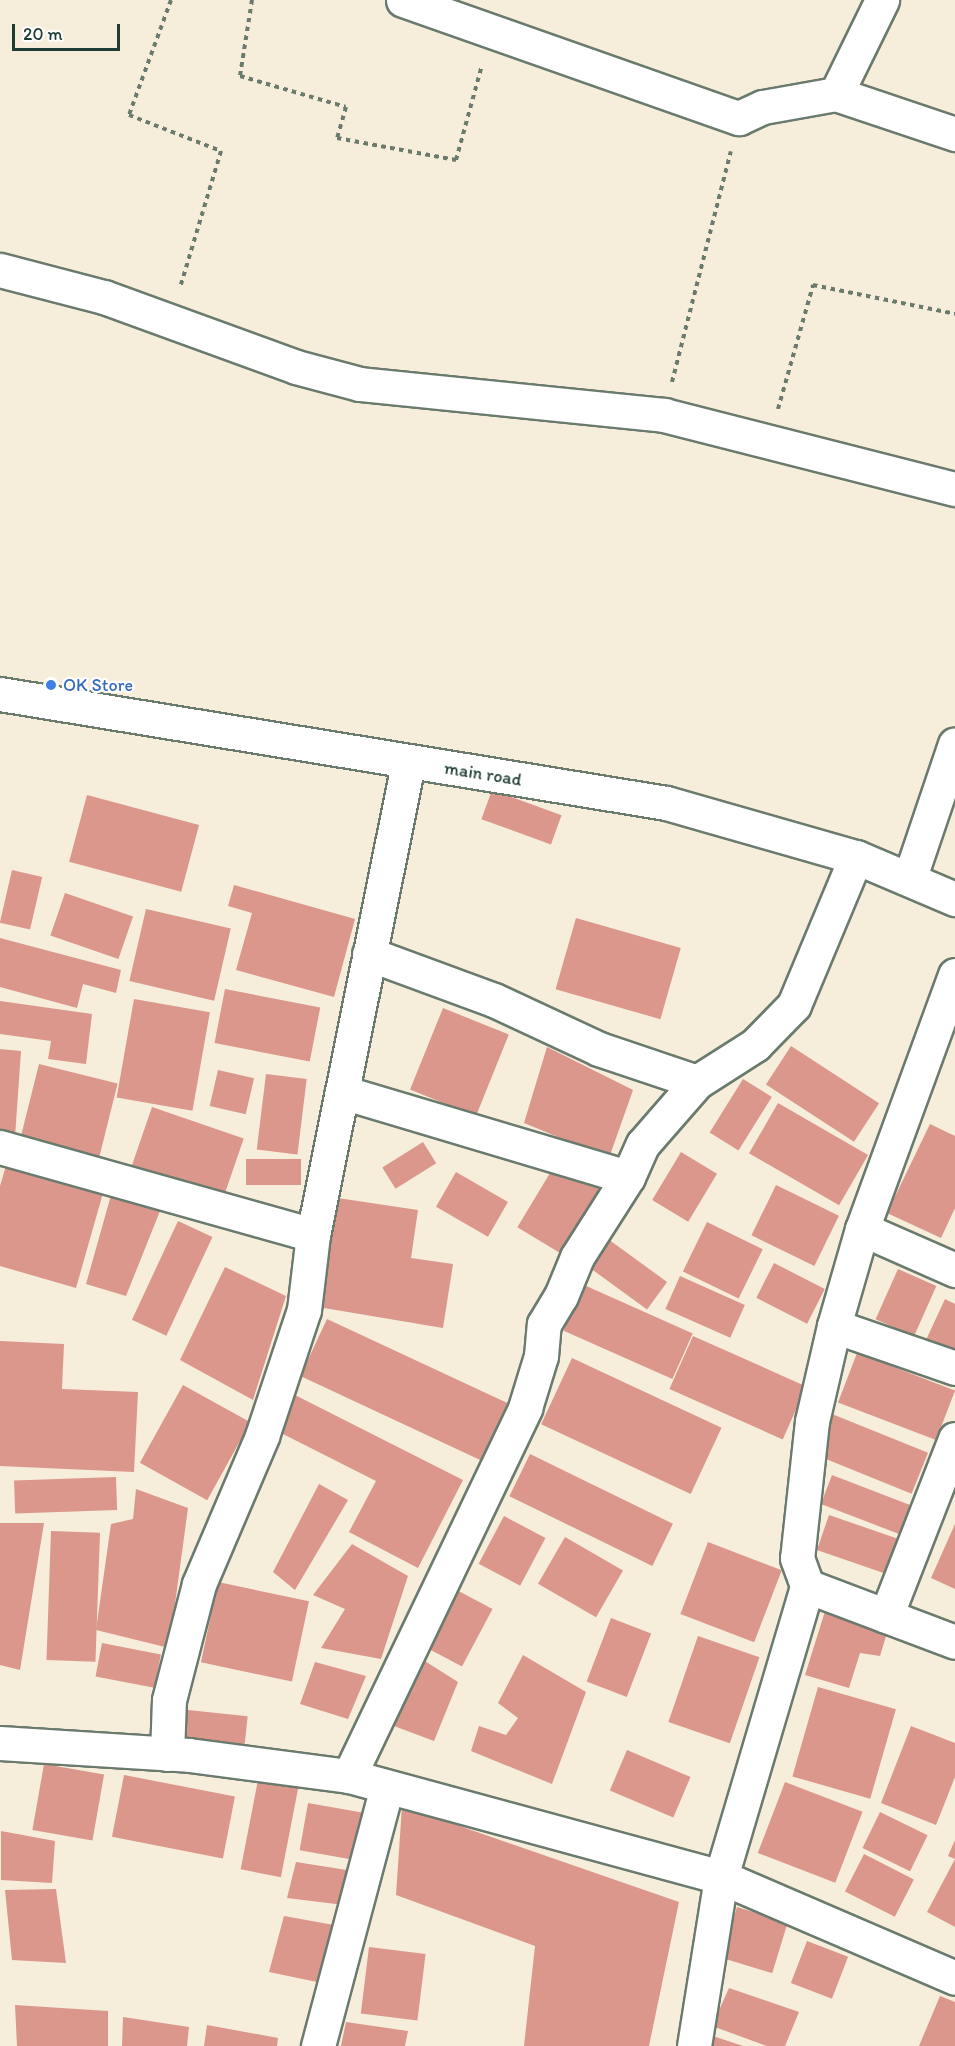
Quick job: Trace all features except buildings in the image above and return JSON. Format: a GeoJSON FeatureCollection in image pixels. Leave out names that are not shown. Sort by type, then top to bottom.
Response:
{"type":"FeatureCollection","features":[{"type":"Feature","properties":{"kind":"street"},"geometry":{"type":"LineString","coordinates":[[403,0],[740,118],[763,107],[836,94],[955,134]]}},
{"type":"Feature","properties":{"kind":"street"},"geometry":{"type":"LineString","coordinates":[[836,94],[882,0]]}},
{"type":"Feature","properties":{"kind":"street"},"geometry":{"type":"LineString","coordinates":[[0,270],[104,297],[296,367],[360,384],[664,415],[955,489]]}},
{"type":"Feature","properties":{"kind":"street","name":"main road"},"geometry":{"type":"LineString","coordinates":[[0,694],[408,763],[666,803],[856,857],[910,877],[955,899]]}},
{"type":"Feature","properties":{"kind":"street"},"geometry":{"type":"LineString","coordinates":[[910,877],[955,744]]}},
{"type":"Feature","properties":{"kind":"street"},"geometry":{"type":"LineString","coordinates":[[167,1754],[169,1700],[199,1584],[262,1436],[300,1321],[313,1235],[408,763]]}},
{"type":"Feature","properties":{"kind":"street"},"geometry":{"type":"LineString","coordinates":[[350,1776],[525,1407],[542,1356],[543,1324],[561,1296],[577,1257],[628,1177],[643,1144],[697,1082],[755,1045],[794,1005],[856,857]]}},
{"type":"Feature","properties":{"kind":"street"},"geometry":{"type":"LineString","coordinates":[[369,954],[494,1000],[599,1049],[697,1082]]}},
{"type":"Feature","properties":{"kind":"street"},"geometry":{"type":"LineString","coordinates":[[694,2046],[721,1877],[807,1586],[797,1558],[799,1516],[812,1421],[834,1326],[862,1229],[955,975]]}},
{"type":"Feature","properties":{"kind":"street"},"geometry":{"type":"LineString","coordinates":[[342,1092],[628,1177]]}},
{"type":"Feature","properties":{"kind":"street"},"geometry":{"type":"LineString","coordinates":[[0,1147],[313,1235]]}},
{"type":"Feature","properties":{"kind":"street"},"geometry":{"type":"LineString","coordinates":[[862,1229],[955,1270]]}},
{"type":"Feature","properties":{"kind":"street"},"geometry":{"type":"LineString","coordinates":[[834,1326],[955,1368]]}},
{"type":"Feature","properties":{"kind":"street"},"geometry":{"type":"LineString","coordinates":[[886,1616],[955,1439]]}},
{"type":"Feature","properties":{"kind":"street"},"geometry":{"type":"LineString","coordinates":[[807,1586],[955,1642]]}},
{"type":"Feature","properties":{"kind":"street"},"geometry":{"type":"LineString","coordinates":[[0,1743],[167,1754],[350,1776],[721,1877],[955,1978]]}},
{"type":"Feature","properties":{"kind":"street"},"geometry":{"type":"LineString","coordinates":[[318,2046],[387,1787]]}},
{"type":"Feature","properties":{"kind":"path"},"geometry":{"type":"LineString","coordinates":[[170,320],[221,152],[129,115],[171,0]]}},
{"type":"Feature","properties":{"kind":"path"},"geometry":{"type":"LineString","coordinates":[[252,0],[240,76],[346,107],[337,138],[456,160],[491,30]]}},
{"type":"Feature","properties":{"kind":"path"},"geometry":{"type":"LineString","coordinates":[[664,415],[740,118]]}},
{"type":"Feature","properties":{"kind":"path"},"geometry":{"type":"LineString","coordinates":[[769,442],[813,285],[955,314]]}},
{"type":"Feature","properties":{"kind":"place","name":"OK Store"},"geometry":{"type":"Point","coordinates":[51,685]}}]}
